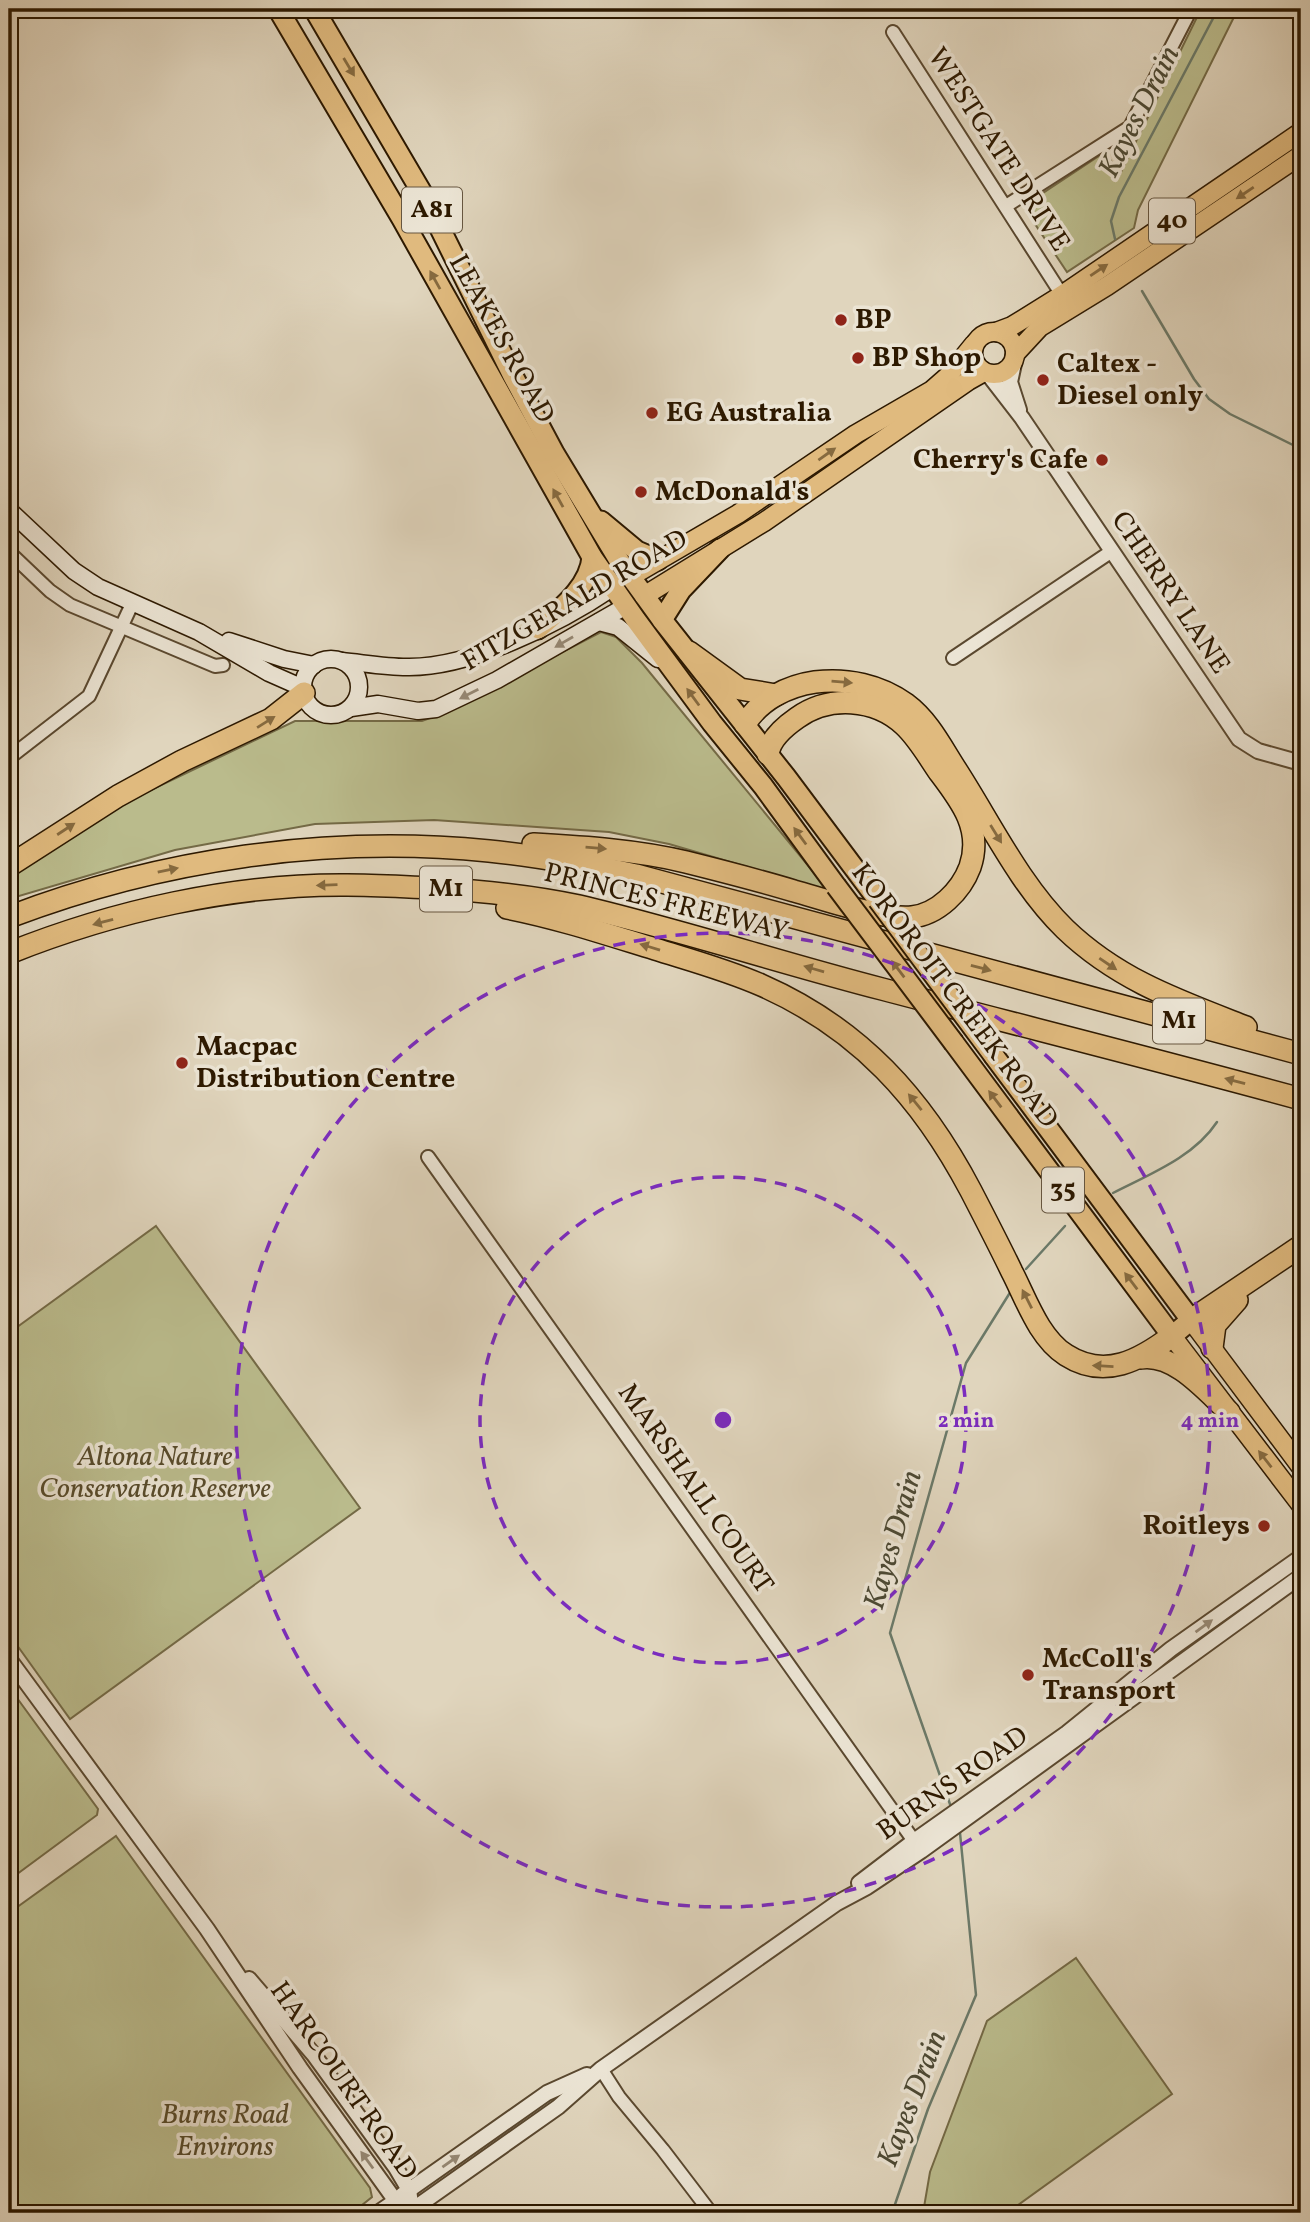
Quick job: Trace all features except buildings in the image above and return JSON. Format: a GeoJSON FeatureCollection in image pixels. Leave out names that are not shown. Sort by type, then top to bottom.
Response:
{"type":"FeatureCollection","features":[{"type":"Feature","properties":{"kind":"highway","name":"LEAKES ROAD"},"geometry":{"type":"LineString","coordinates":[[278,9],[402,219],[612,588]]}},
{"type":"Feature","properties":{"kind":"highway","name":"LEAKES ROAD"},"geometry":{"type":"LineString","coordinates":[[314,9],[425,198],[513,376],[587,508],[630,577]]}},
{"type":"Feature","properties":{"kind":"highway"},"geometry":{"type":"LineString","coordinates":[[587,508],[637,551],[658,560]]}},
{"type":"Feature","properties":{"kind":"highway"},"geometry":{"type":"LineString","coordinates":[[662,620],[681,590],[720,549]]}},
{"type":"Feature","properties":{"kind":"highway"},"geometry":{"type":"LineString","coordinates":[[538,629],[566,604],[585,581],[591,569],[592,557]]}},
{"type":"Feature","properties":{"kind":"highway","name":"FITZGERALD ROAD"},"geometry":{"type":"LineString","coordinates":[[612,588],[630,577]]}},
{"type":"Feature","properties":{"kind":"highway","name":"KOROROIT CREEK ROAD"},"geometry":{"type":"LineString","coordinates":[[630,577],[768,754],[1191,1320]]}},
{"type":"Feature","properties":{"kind":"highway","name":"KOROROIT CREEK ROAD"},"geometry":{"type":"LineString","coordinates":[[612,588],[764,786],[1172,1336]]}},
{"type":"Feature","properties":{"kind":"highway","name":"FITZGERALD ROAD"},"geometry":{"type":"LineString","coordinates":[[626,607],[644,596]]}},
{"type":"Feature","properties":{"kind":"highway"},"geometry":{"type":"LineString","coordinates":[[689,652],[740,689],[776,695]]}},
{"type":"Feature","properties":{"kind":"highway"},"geometry":{"type":"LineString","coordinates":[[764,786],[744,744],[743,731],[758,707],[776,695],[808,683],[845,681],[878,689],[896,697],[927,725],[1032,890],[1077,940],[1119,971],[1151,989],[1257,1031],[1301,1044]]}},
{"type":"Feature","properties":{"kind":"highway"},"geometry":{"type":"LineString","coordinates":[[9,866],[118,796],[182,761],[271,719],[303,691]]}},
{"type":"Feature","properties":{"kind":"highway"},"geometry":{"type":"LineString","coordinates":[[307,849],[467,843],[614,850],[686,862],[857,908],[907,918],[929,912],[946,901],[961,885],[973,855],[974,832],[970,820],[959,799],[918,742],[896,719],[876,708],[856,703],[836,702],[822,705],[801,715],[785,728],[772,742],[768,754]]}},
{"type":"Feature","properties":{"kind":"highway","name":"PRINCES FREEWAY"},"geometry":{"type":"LineString","coordinates":[[9,917],[86,891],[155,873],[234,858],[307,849],[426,847],[487,851],[540,857],[636,875],[1301,1054]]}},
{"type":"Feature","properties":{"kind":"highway"},"geometry":{"type":"LineString","coordinates":[[371,885],[565,921],[741,977],[810,1010],[856,1043],[894,1077],[922,1110],[948,1148],[1038,1323],[1056,1347],[1077,1361],[1091,1366],[1118,1366],[1141,1358],[1191,1320],[1301,1246]]}},
{"type":"Feature","properties":{"kind":"highway","name":"PRINCES FREEWAY"},"geometry":{"type":"LineString","coordinates":[[9,953],[94,924],[194,900],[284,888],[371,885],[499,894],[576,906],[737,947],[879,989],[1092,1042],[1301,1099]]}},
{"type":"Feature","properties":{"kind":"highway"},"geometry":{"type":"LineString","coordinates":[[1212,1348],[1218,1321],[1264,1270]]}},
{"type":"Feature","properties":{"kind":"highway"},"geometry":{"type":"LineString","coordinates":[[1141,1358],[1157,1358],[1180,1370],[1229,1412]]}},
{"type":"Feature","properties":{"kind":"main road","name":"40"},"geometry":{"type":"LineString","coordinates":[[974,344],[983,334],[1012,326],[1062,295],[1301,132]]}},
{"type":"Feature","properties":{"kind":"main road","name":"40"},"geometry":{"type":"LineString","coordinates":[[986,373],[1001,373],[1007,370],[1040,327],[1107,286],[1301,155]]}},
{"type":"Feature","properties":{"kind":"main road"},"geometry":{"type":"LineString","coordinates":[[996,332],[1008,337],[1015,348],[1015,357]]}},
{"type":"Feature","properties":{"kind":"main road"},"geometry":{"type":"LineString","coordinates":[[974,344],[972,357],[979,369],[986,373]]}},
{"type":"Feature","properties":{"kind":"main road","name":"FITZGERALD ROAD"},"geometry":{"type":"LineString","coordinates":[[630,577],[738,514],[856,434],[932,390],[948,376],[974,344]]}},
{"type":"Feature","properties":{"kind":"main road","name":"FITZGERALD ROAD"},"geometry":{"type":"LineString","coordinates":[[644,596],[848,466],[968,381],[986,373]]}},
{"type":"Feature","properties":{"kind":"main road"},"geometry":{"type":"LineString","coordinates":[[9,510],[75,571],[98,587],[200,632],[284,659],[314,664],[327,659],[342,660],[353,669],[359,682],[359,696],[351,708],[335,716],[321,713],[310,705],[303,691],[200,632]]}},
{"type":"Feature","properties":{"kind":"main road","name":"FITZGERALD ROAD"},"geometry":{"type":"LineString","coordinates":[[342,660],[409,667],[449,662],[501,645],[538,629],[612,588]]}},
{"type":"Feature","properties":{"kind":"main road","name":"FITZGERALD ROAD"},"geometry":{"type":"LineString","coordinates":[[351,708],[378,704],[418,711],[436,709],[497,680],[626,607]]}},
{"type":"Feature","properties":{"kind":"main road"},"geometry":{"type":"LineString","coordinates":[[599,622],[618,627],[674,671]]}},
{"type":"Feature","properties":{"kind":"main road"},"geometry":{"type":"LineString","coordinates":[[303,691],[306,675],[314,664]]}},
{"type":"Feature","properties":{"kind":"main road","name":"KOROROIT CREEK ROAD"},"geometry":{"type":"LineString","coordinates":[[1191,1320],[1301,1467]]}},
{"type":"Feature","properties":{"kind":"main road","name":"KOROROIT CREEK ROAD"},"geometry":{"type":"LineString","coordinates":[[1172,1336],[1301,1506]]}},
{"type":"Feature","properties":{"kind":"street"},"geometry":{"type":"LineString","coordinates":[[1006,206],[1130,127],[1191,9]]}},
{"type":"Feature","properties":{"kind":"street","name":"WESTGATE DRIVE"},"geometry":{"type":"LineString","coordinates":[[893,32],[1062,295]]}},
{"type":"Feature","properties":{"kind":"street","name":"CHERRY LANE"},"geometry":{"type":"LineString","coordinates":[[1015,357],[1010,382],[1022,418]]}},
{"type":"Feature","properties":{"kind":"street","name":"CHERRY LANE"},"geometry":{"type":"LineString","coordinates":[[986,373],[1022,418],[1239,739],[1258,751],[1301,763]]}},
{"type":"Feature","properties":{"kind":"street"},"geometry":{"type":"LineString","coordinates":[[953,658],[1112,551]]}},
{"type":"Feature","properties":{"kind":"street"},"geometry":{"type":"LineString","coordinates":[[12,561],[70,605],[215,666],[222,665]]}},
{"type":"Feature","properties":{"kind":"street"},"geometry":{"type":"LineString","coordinates":[[9,758],[89,696],[132,604]]}},
{"type":"Feature","properties":{"kind":"street","name":"MARSHALL COURT"},"geometry":{"type":"LineString","coordinates":[[428,1157],[918,1846]]}},
{"type":"Feature","properties":{"kind":"street","name":"BURNS ROAD"},"geometry":{"type":"LineString","coordinates":[[1102,1713],[1171,1649],[1301,1557]]}},
{"type":"Feature","properties":{"kind":"street","name":"BURNS ROAD"},"geometry":{"type":"LineString","coordinates":[[410,2212],[558,2106],[601,2069],[837,1903],[867,1887],[1058,1740],[1102,1713],[1301,1576]]}},
{"type":"Feature","properties":{"kind":"street"},"geometry":{"type":"LineString","coordinates":[[1271,1578],[1275,1595]]}},
{"type":"Feature","properties":{"kind":"street","name":"HARCOURT ROAD"},"geometry":{"type":"LineString","coordinates":[[9,1659],[207,1929],[299,2068],[395,2200],[410,2212]]}},
{"type":"Feature","properties":{"kind":"street","name":"HARCOURT ROAD"},"geometry":{"type":"LineString","coordinates":[[207,1929],[314,2055],[396,2168],[409,2190],[410,2212]]}},
{"type":"Feature","properties":{"kind":"street"},"geometry":{"type":"LineString","coordinates":[[601,2069],[619,2097],[710,2213]]}},
{"type":"Feature","properties":{"kind":"street","name":"BURNS ROAD"},"geometry":{"type":"LineString","coordinates":[[395,2200],[547,2093],[601,2069]]}},
{"type":"Feature","properties":{"kind":"street"},"geometry":{"type":"LineString","coordinates":[[376,2213],[395,2200]]}},
{"type":"Feature","properties":{"kind":"green space"},"geometry":{"type":"Polygon","coordinates":[[[1201,9],[1238,9],[1138,210],[1134,228],[1067,272],[1029,215],[1034,199],[1105,152],[1120,174],[1201,9]]]}},
{"type":"Feature","properties":{"kind":"green space"},"geometry":{"type":"Polygon","coordinates":[[[601,632],[616,637],[642,663],[829,891],[669,844],[609,832],[434,820],[315,824],[175,850],[9,899],[9,880],[14,874],[130,800],[295,721],[422,721],[449,711],[601,632]]]}},
{"type":"Feature","properties":{"kind":"green space","name":"Altona Nature Conservation Reserve"},"geometry":{"type":"Polygon","coordinates":[[[156,1226],[360,1508],[70,1719],[9,1634],[9,1333],[156,1226]]]}},
{"type":"Feature","properties":{"kind":"green space"},"geometry":{"type":"Polygon","coordinates":[[[9,1687],[98,1809],[97,1815],[9,1880],[9,1687]]]}},
{"type":"Feature","properties":{"kind":"green space","name":"Burns Road Environs"},"geometry":{"type":"Polygon","coordinates":[[[116,1836],[370,2188],[372,2197],[352,2213],[12,2213],[9,2208],[9,1913],[116,1836]]]}},
{"type":"Feature","properties":{"kind":"green space"},"geometry":{"type":"Polygon","coordinates":[[[1076,1958],[1172,2094],[1007,2213],[923,2213],[930,2172],[987,2021],[1076,1958]]]}},
{"type":"Feature","properties":{"kind":"waterway","name":"Kayes Drain"},"geometry":{"type":"LineString","coordinates":[[1115,239],[1111,221],[1119,197],[1218,9]]}},
{"type":"Feature","properties":{"kind":"waterway","name":"Kayes Drain"},"geometry":{"type":"LineString","coordinates":[[1142,291],[1194,379],[1209,399],[1230,414],[1301,449]]}},
{"type":"Feature","properties":{"kind":"waterway","name":"Kayes Drain"},"geometry":{"type":"LineString","coordinates":[[1113,1193],[1184,1155],[1217,1122]]}},
{"type":"Feature","properties":{"kind":"waterway","name":"Kayes Drain"},"geometry":{"type":"LineString","coordinates":[[1026,1269],[1065,1226]]}},
{"type":"Feature","properties":{"kind":"waterway","name":"Kayes Drain"},"geometry":{"type":"LineString","coordinates":[[951,1807],[890,1633],[966,1363],[1011,1291]]}},
{"type":"Feature","properties":{"kind":"waterway","name":"Kayes Drain"},"geometry":{"type":"LineString","coordinates":[[892,2213],[928,2109],[976,1995],[960,1833]]}},
{"type":"Feature","properties":{"kind":"place","name":"BP"},"geometry":{"type":"Point","coordinates":[841,320]}},
{"type":"Feature","properties":{"kind":"place","name":"BP Shop"},"geometry":{"type":"Point","coordinates":[858,358]}},
{"type":"Feature","properties":{"kind":"place","name":"Caltex - Diesel only"},"geometry":{"type":"Point","coordinates":[1043,380]}},
{"type":"Feature","properties":{"kind":"place","name":"EG Australia"},"geometry":{"type":"Point","coordinates":[652,413]}},
{"type":"Feature","properties":{"kind":"place","name":"Cherry's Cafe"},"geometry":{"type":"Point","coordinates":[1102,460]}},
{"type":"Feature","properties":{"kind":"place","name":"McDonald's"},"geometry":{"type":"Point","coordinates":[641,492]}},
{"type":"Feature","properties":{"kind":"place","name":"Macpac Distribution Centre"},"geometry":{"type":"Point","coordinates":[182,1063]}},
{"type":"Feature","properties":{"kind":"place","name":"Roitleys"},"geometry":{"type":"Point","coordinates":[1264,1526]}},
{"type":"Feature","properties":{"kind":"place","name":"McColl's Transport"},"geometry":{"type":"Point","coordinates":[1028,1675]}}]}
